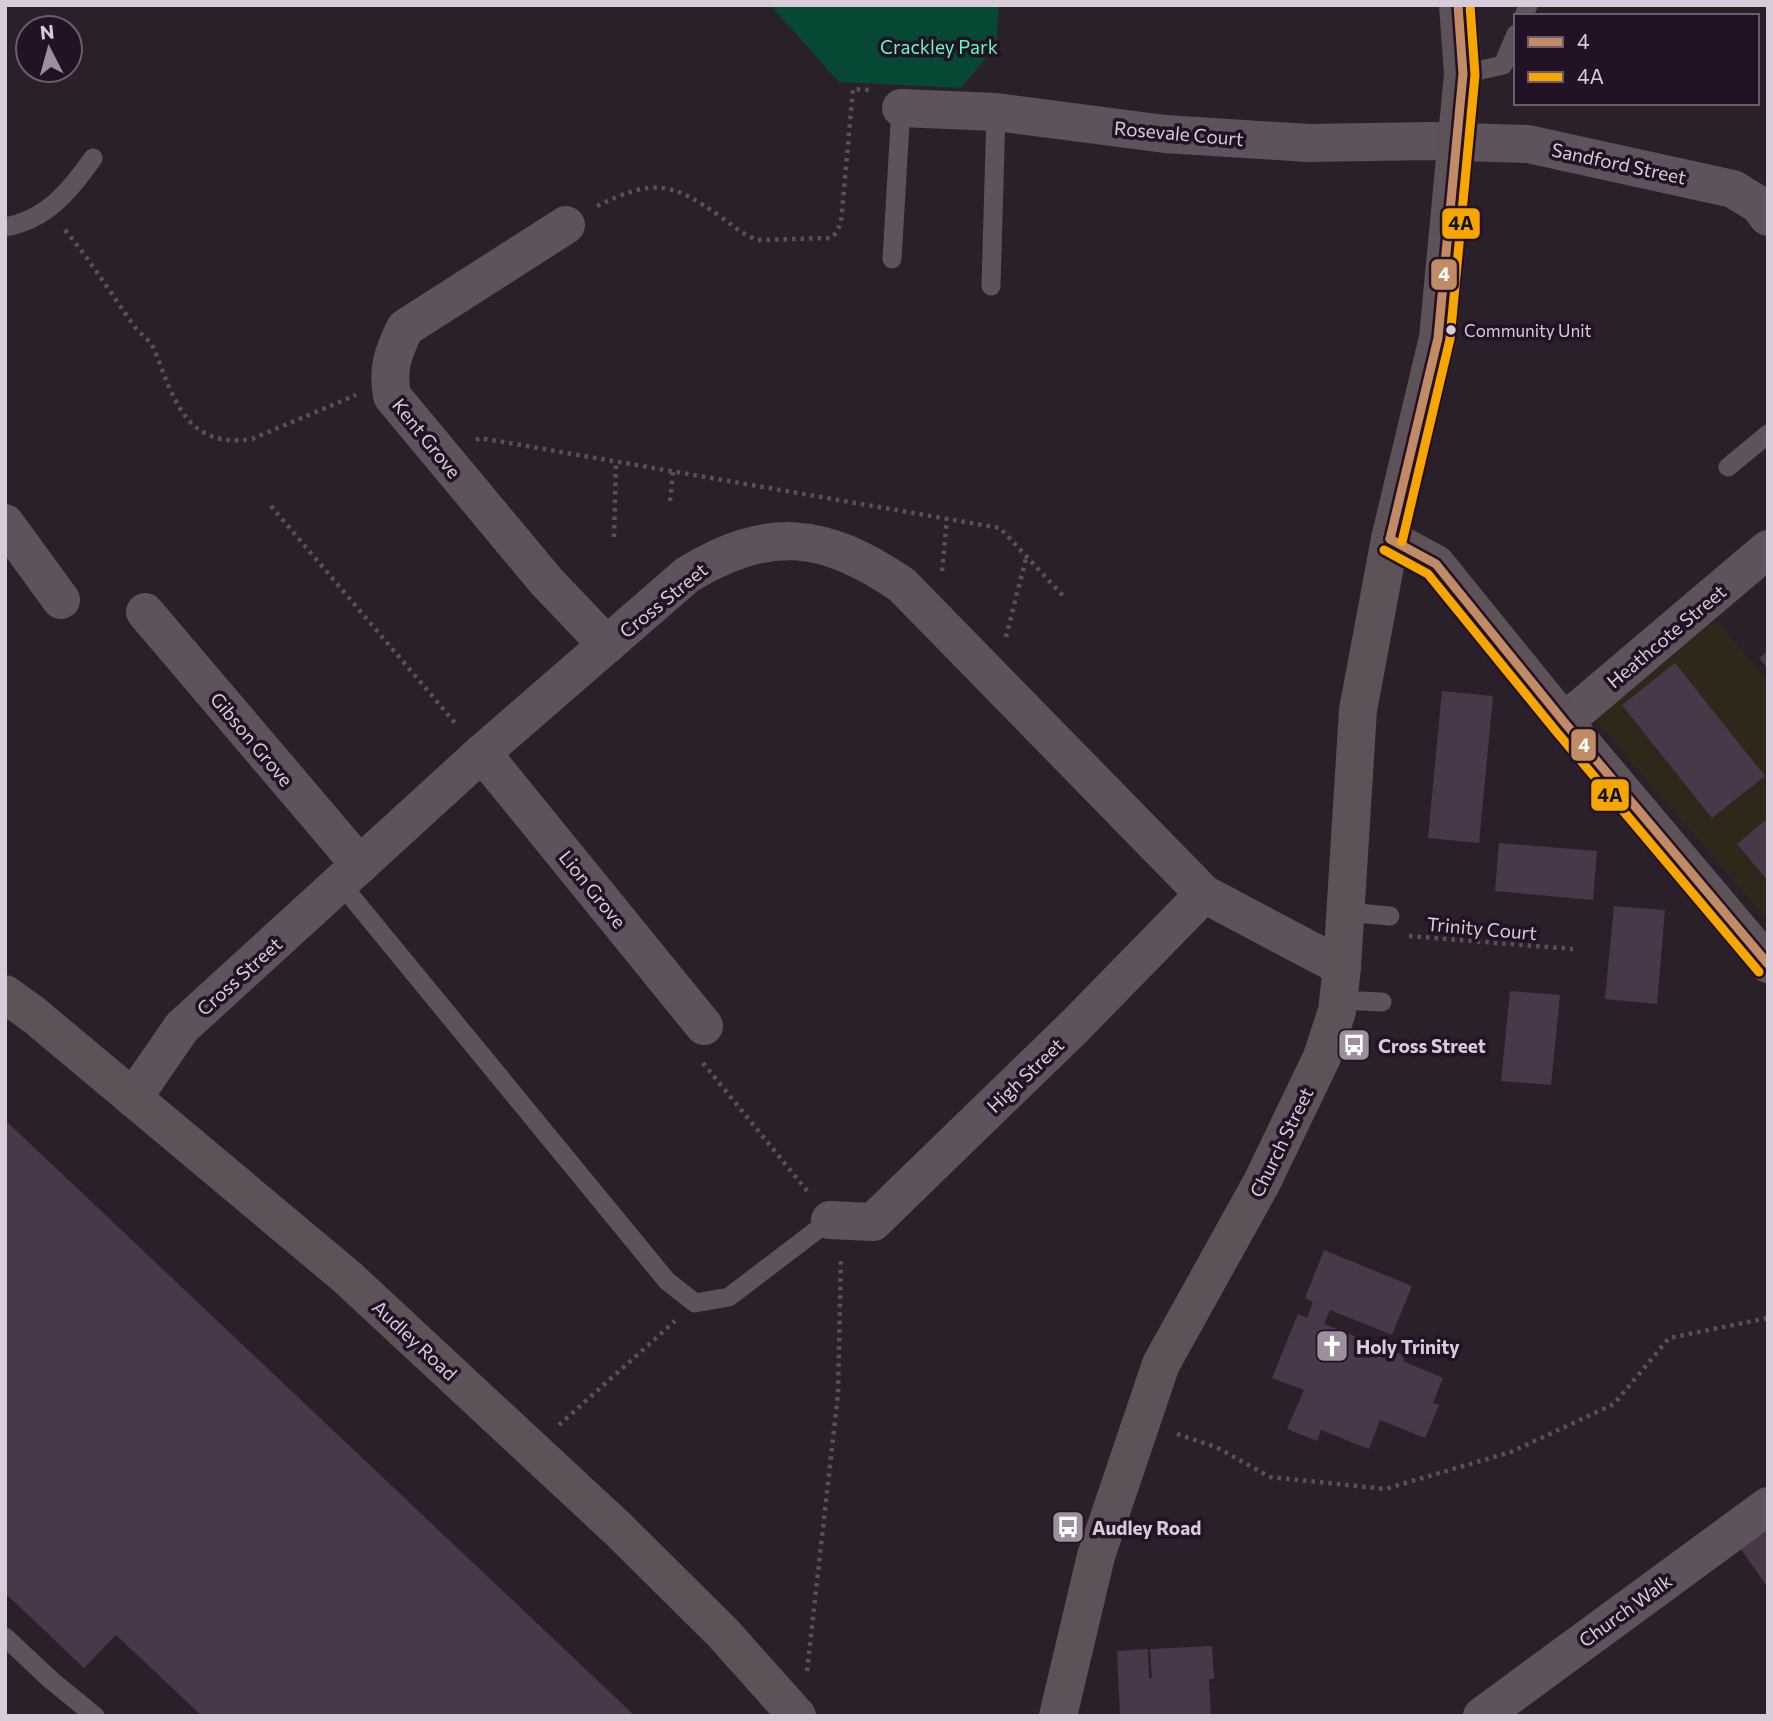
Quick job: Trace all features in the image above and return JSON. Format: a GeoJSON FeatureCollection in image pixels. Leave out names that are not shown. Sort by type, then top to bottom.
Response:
{"type":"FeatureCollection","features":[{"type":"Feature","properties":{"kind":"street","name":"Church Street"},"geometry":{"type":"LineString","coordinates":[[1058,1716],[1096,1556],[1161,1364],[1262,1182],[1318,1067],[1337,1011],[1358,710],[1390,539],[1438,338],[1464,74],[1458,5]]}},
{"type":"Feature","properties":{"kind":"street","name":"Rosevale Court"},"geometry":{"type":"LineString","coordinates":[[901,108],[996,112],[1165,134],[1309,143],[1459,143]]}},
{"type":"Feature","properties":{"kind":"street","name":"Sandford Street"},"geometry":{"type":"LineString","coordinates":[[1459,143],[1528,144],[1675,175],[1733,189],[1759,205],[1768,216]]}},
{"type":"Feature","properties":{"kind":"street","name":"Kent Grove"},"geometry":{"type":"LineString","coordinates":[[566,225],[405,328],[395,349],[388,374],[391,396],[546,581],[607,645]]}},
{"type":"Feature","properties":{"kind":"street"},"geometry":{"type":"LineString","coordinates":[[5,523],[61,600]]}},
{"type":"Feature","properties":{"kind":"street"},"geometry":{"type":"LineString","coordinates":[[1390,539],[1436,564],[1564,722],[1768,964]]}},
{"type":"Feature","properties":{"kind":"street","name":"Cross Street"},"geometry":{"type":"LineString","coordinates":[[133,1098],[182,1027],[482,753],[687,575],[718,556],[787,541],[816,542],[838,549],[870,563],[902,585],[1204,894],[1341,983]]}},
{"type":"Feature","properties":{"kind":"street","name":"Heathcote Street"},"geometry":{"type":"LineString","coordinates":[[1564,722],[1768,549]]}},
{"type":"Feature","properties":{"kind":"street","name":"Gibson Grove"},"geometry":{"type":"LineString","coordinates":[[145,612],[350,874]]}},
{"type":"Feature","properties":{"kind":"street","name":"Lion Grove"},"geometry":{"type":"LineString","coordinates":[[482,753],[704,1026]]}},
{"type":"Feature","properties":{"kind":"street","name":"High Street"},"geometry":{"type":"LineString","coordinates":[[830,1220],[873,1222],[1075,1026],[1204,894]]}},
{"type":"Feature","properties":{"kind":"street","name":"Audley Road"},"geometry":{"type":"LineString","coordinates":[[5,994],[348,1276],[618,1529],[722,1632],[797,1716]]}},
{"type":"Feature","properties":{"kind":"street","name":"Church Walk"},"geometry":{"type":"LineString","coordinates":[[1482,1716],[1768,1506]]}},
{"type":"Feature","properties":{"kind":"lane"},"geometry":{"type":"LineString","coordinates":[[1464,74],[1503,65],[1514,39]]}},
{"type":"Feature","properties":{"kind":"lane"},"geometry":{"type":"LineString","coordinates":[[892,259],[901,108]]}},
{"type":"Feature","properties":{"kind":"lane"},"geometry":{"type":"LineString","coordinates":[[991,285],[996,112]]}},
{"type":"Feature","properties":{"kind":"lane"},"geometry":{"type":"LineString","coordinates":[[5,227],[33,219],[48,209],[76,183],[93,158]]}},
{"type":"Feature","properties":{"kind":"lane"},"geometry":{"type":"LineString","coordinates":[[1728,467],[1768,434]]}},
{"type":"Feature","properties":{"kind":"lane"},"geometry":{"type":"LineString","coordinates":[[350,874],[667,1281],[695,1303],[729,1297],[830,1220]]}},
{"type":"Feature","properties":{"kind":"lane"},"geometry":{"type":"LineString","coordinates":[[1346,912],[1390,916]]}},
{"type":"Feature","properties":{"kind":"lane"},"geometry":{"type":"LineString","coordinates":[[1341,983],[1382,1002]]}},
{"type":"Feature","properties":{"kind":"lane"},"geometry":{"type":"LineString","coordinates":[[5,1637],[95,1716]]}},
{"type":"Feature","properties":{"kind":"path"},"geometry":{"type":"LineString","coordinates":[[566,225],[621,194],[647,188],[672,188],[692,196],[747,236],[758,240],[831,238],[841,222],[853,89],[900,90],[901,108]]}},
{"type":"Feature","properties":{"kind":"path"},"geometry":{"type":"LineString","coordinates":[[48,209],[87,256],[137,330],[152,345],[164,379],[184,416],[214,438],[236,441],[252,439],[361,393],[390,384]]}},
{"type":"Feature","properties":{"kind":"path"},"geometry":{"type":"LineString","coordinates":[[448,464],[480,438],[1000,528],[1066,599]]}},
{"type":"Feature","properties":{"kind":"path"},"geometry":{"type":"LineString","coordinates":[[614,537],[616,462]]}},
{"type":"Feature","properties":{"kind":"path"},"geometry":{"type":"LineString","coordinates":[[670,501],[673,471]]}},
{"type":"Feature","properties":{"kind":"path"},"geometry":{"type":"LineString","coordinates":[[271,506],[482,753]]}},
{"type":"Feature","properties":{"kind":"path"},"geometry":{"type":"LineString","coordinates":[[995,681],[1026,557]]}},
{"type":"Feature","properties":{"kind":"path","name":"Trinity Court"},"geometry":{"type":"LineString","coordinates":[[1402,936],[1573,949]]}},
{"type":"Feature","properties":{"kind":"path"},"geometry":{"type":"LineString","coordinates":[[704,1026],[685,1041],[830,1220],[841,1252],[838,1394],[807,1675]]}},
{"type":"Feature","properties":{"kind":"path"},"geometry":{"type":"LineString","coordinates":[[532,1449],[695,1303]]}},
{"type":"Feature","properties":{"kind":"path"},"geometry":{"type":"LineString","coordinates":[[1142,1422],[1216,1447],[1270,1477],[1385,1489],[1511,1452],[1614,1404],[1670,1338],[1768,1318]]}},
{"type":"Feature","properties":{"kind":"shaded area"},"geometry":{"type":"Polygon","coordinates":[[[1716,619],[1768,681],[1768,921],[1595,720],[1716,619]]]}},
{"type":"Feature","properties":{"kind":"green space","name":"Crackley Park"},"geometry":{"type":"Polygon","coordinates":[[[770,5],[999,5],[996,46],[961,88],[839,82],[770,5]]]}},
{"type":"Feature","properties":{"kind":"building"},"geometry":{"type":"Polygon","coordinates":[[[1768,651],[1768,669],[1759,658],[1768,651]]]}},
{"type":"Feature","properties":{"kind":"building"},"geometry":{"type":"Polygon","coordinates":[[[1675,663],[1765,776],[1712,818],[1622,705],[1675,663]]]}},
{"type":"Feature","properties":{"kind":"building"},"geometry":{"type":"Polygon","coordinates":[[[1442,691],[1493,696],[1479,843],[1428,838],[1442,691]]]}},
{"type":"Feature","properties":{"kind":"building"},"geometry":{"type":"Polygon","coordinates":[[[1768,818],[1768,881],[1737,844],[1768,818]]]}},
{"type":"Feature","properties":{"kind":"building"},"geometry":{"type":"Polygon","coordinates":[[[1499,843],[1597,851],[1593,900],[1495,891],[1499,843]]]}},
{"type":"Feature","properties":{"kind":"building"},"geometry":{"type":"Polygon","coordinates":[[[1614,906],[1665,910],[1657,1004],[1605,999],[1614,906]]]}},
{"type":"Feature","properties":{"kind":"building"},"geometry":{"type":"Polygon","coordinates":[[[1510,991],[1560,995],[1551,1085],[1501,1081],[1510,991]]]}},
{"type":"Feature","properties":{"kind":"building"},"geometry":{"type":"Polygon","coordinates":[[[5,1120],[635,1716],[202,1716],[116,1635],[84,1668],[5,1593],[5,1120]]]}},
{"type":"Feature","properties":{"kind":"building","name":"Holy Trinity"},"geometry":{"type":"Polygon","coordinates":[[[1324,1250],[1412,1286],[1392,1335],[1330,1310],[1324,1324],[1405,1356],[1403,1361],[1443,1378],[1433,1403],[1439,1405],[1425,1438],[1380,1420],[1369,1449],[1321,1430],[1317,1441],[1287,1429],[1304,1390],[1272,1378],[1298,1314],[1307,1318],[1313,1302],[1305,1298],[1324,1250]]]}},
{"type":"Feature","properties":{"kind":"building"},"geometry":{"type":"Polygon","coordinates":[[[1768,1530],[1768,1588],[1741,1549],[1768,1530]]]}},
{"type":"Feature","properties":{"kind":"building"},"geometry":{"type":"Polygon","coordinates":[[[1212,1646],[1214,1679],[1209,1679],[1211,1716],[1120,1716],[1117,1651],[1148,1649],[1149,1678],[1152,1678],[1150,1649],[1212,1646]]]}},
{"type":"Feature","properties":{"kind":"transit line","name":"4"},"geometry":{"type":"LineString","coordinates":[[1390,539],[1438,338],[1463,74],[1458,5]]}},
{"type":"Feature","properties":{"kind":"transit line","name":"4A"},"geometry":{"type":"LineString","coordinates":[[1402,542],[1450,339],[1475,75],[1470,5]]}},
{"type":"Feature","properties":{"kind":"transit line","name":"4"},"geometry":{"type":"LineString","coordinates":[[1390,539],[1436,564],[1564,722],[1768,964]]}},
{"type":"Feature","properties":{"kind":"transit line","name":"4A"},"geometry":{"type":"LineString","coordinates":[[1384,550],[1428,574],[1555,730],[1759,972]]}},
{"type":"Feature","properties":{"kind":"place","name":"Community Unit"},"geometry":{"type":"Point","coordinates":[1451,330]}},
{"type":"Feature","properties":{"kind":"place","name":"Cross Street"},"geometry":{"type":"Point","coordinates":[1354,1045]}},
{"type":"Feature","properties":{"kind":"place","name":"Holy Trinity"},"geometry":{"type":"Point","coordinates":[1332,1346]}},
{"type":"Feature","properties":{"kind":"place","name":"Audley Road"},"geometry":{"type":"Point","coordinates":[1068,1527]}}]}
